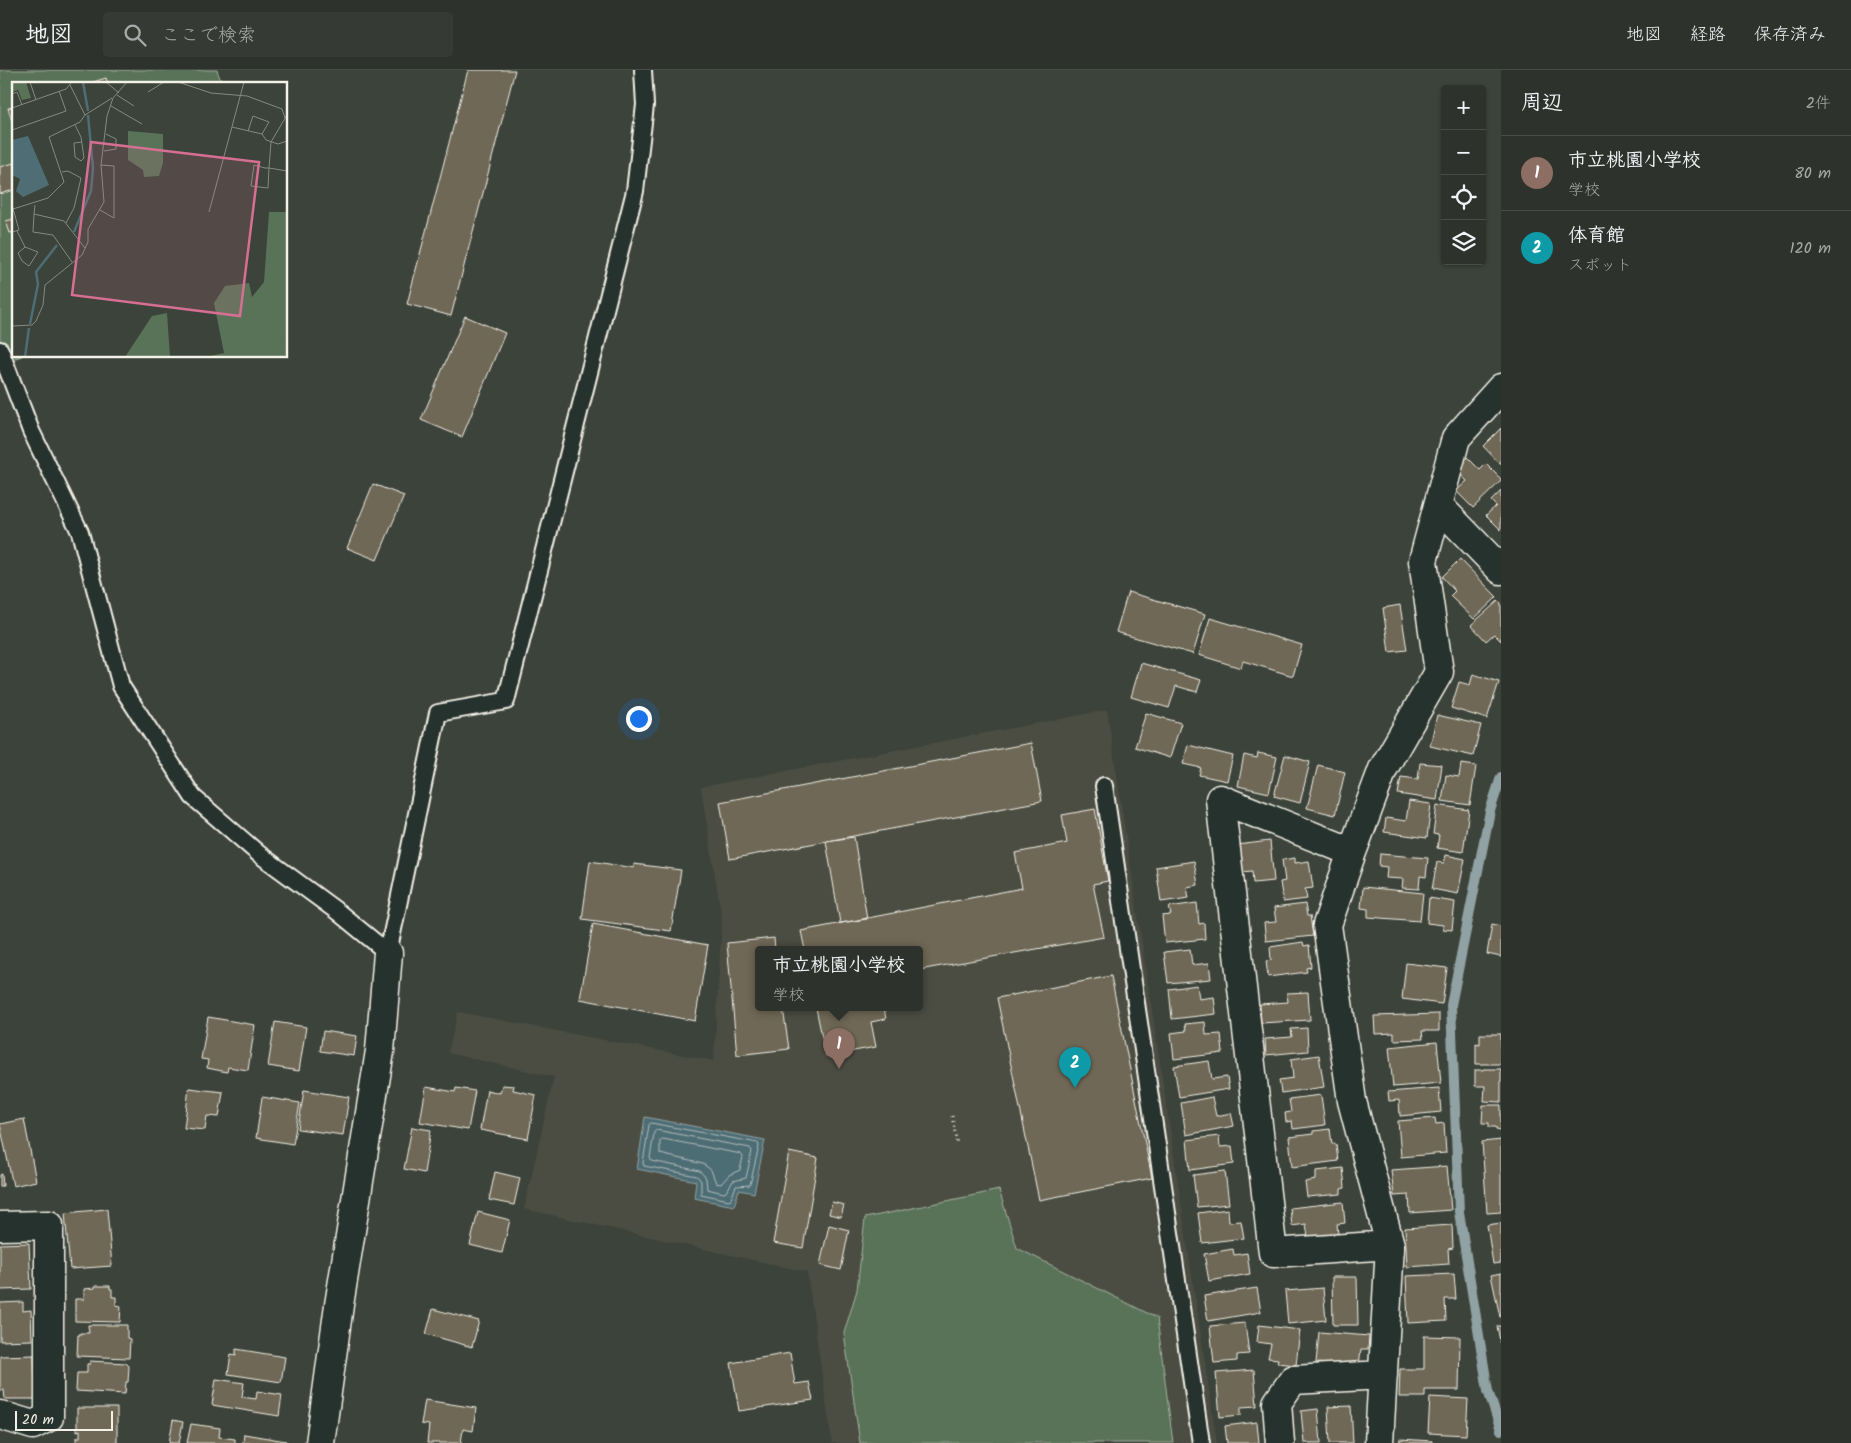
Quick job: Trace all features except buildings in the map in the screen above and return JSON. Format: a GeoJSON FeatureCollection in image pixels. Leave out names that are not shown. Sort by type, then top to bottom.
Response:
{"type":"FeatureCollection","features":[{"type":"Feature","properties":{"kind":"street"},"geometry":{"type":"LineString","coordinates":[[1379,1443],[1390,1245],[1352,1101],[1327,925],[1383,769],[1439,672],[1423,561],[1456,438],[1501,388]]}},
{"type":"Feature","properties":{"kind":"street"},"geometry":{"type":"LineString","coordinates":[[1439,506],[1501,570]]}},
{"type":"Feature","properties":{"kind":"street"},"geometry":{"type":"LineString","coordinates":[[1352,852],[1220,799],[1273,1253],[1390,1245]]}},
{"type":"Feature","properties":{"kind":"street"},"geometry":{"type":"LineString","coordinates":[[320,1443],[339,1305],[380,1051],[388,953]]}},
{"type":"Feature","properties":{"kind":"street"},"geometry":{"type":"LineString","coordinates":[[0,1226],[49,1225],[49,1417],[33,1424],[0,1415]]}},
{"type":"Feature","properties":{"kind":"street"},"geometry":{"type":"LineString","coordinates":[[1280,1443],[1277,1403],[1293,1380],[1383,1375]]}},
{"type":"Feature","properties":{"kind":"lane"},"geometry":{"type":"LineString","coordinates":[[0,350],[31,431],[80,532],[121,686],[194,797],[259,854],[338,912],[388,953],[438,713],[506,701],[635,190],[645,105],[643,70]]}},
{"type":"Feature","properties":{"kind":"lane"},"geometry":{"type":"LineString","coordinates":[[1104,786],[1201,1443]]}},
{"type":"Feature","properties":{"kind":"path"},"geometry":{"type":"LineString","coordinates":[[952,1116],[957,1144]]}},
{"type":"Feature","properties":{"kind":"shaded area"},"geometry":{"type":"Polygon","coordinates":[[[1107,710],[1217,1443],[832,1443],[807,1272],[524,1209],[554,1077],[448,1053],[458,1012],[714,1061],[722,919],[701,787],[1107,710]]]}},
{"type":"Feature","properties":{"kind":"green space"},"geometry":{"type":"Polygon","coordinates":[[[0,70],[217,70],[221,82],[12,82],[12,358],[16,358],[0,363],[0,70]]]}},
{"type":"Feature","properties":{"kind":"green space"},"geometry":{"type":"Polygon","coordinates":[[[999,1190],[1017,1248],[1157,1318],[1173,1443],[860,1443],[844,1333],[857,1290],[865,1218],[999,1190]]]}},
{"type":"Feature","properties":{"kind":"water"},"geometry":{"type":"Polygon","coordinates":[[[645,1117],[765,1140],[754,1193],[739,1190],[734,1206],[694,1198],[696,1181],[637,1169],[645,1117]]]}},
{"type":"Feature","properties":{"kind":"waterway"},"geometry":{"type":"LineString","coordinates":[[1501,777],[1490,811],[1451,1005],[1459,1212],[1488,1391],[1501,1430]]}},
{"type":"Feature","properties":{"kind":"place","name":"市立桃園小学校"},"geometry":{"type":"Point","coordinates":[839,1069]}},
{"type":"Feature","properties":{"kind":"place","name":"体育館"},"geometry":{"type":"Point","coordinates":[1075,1088]}}]}
